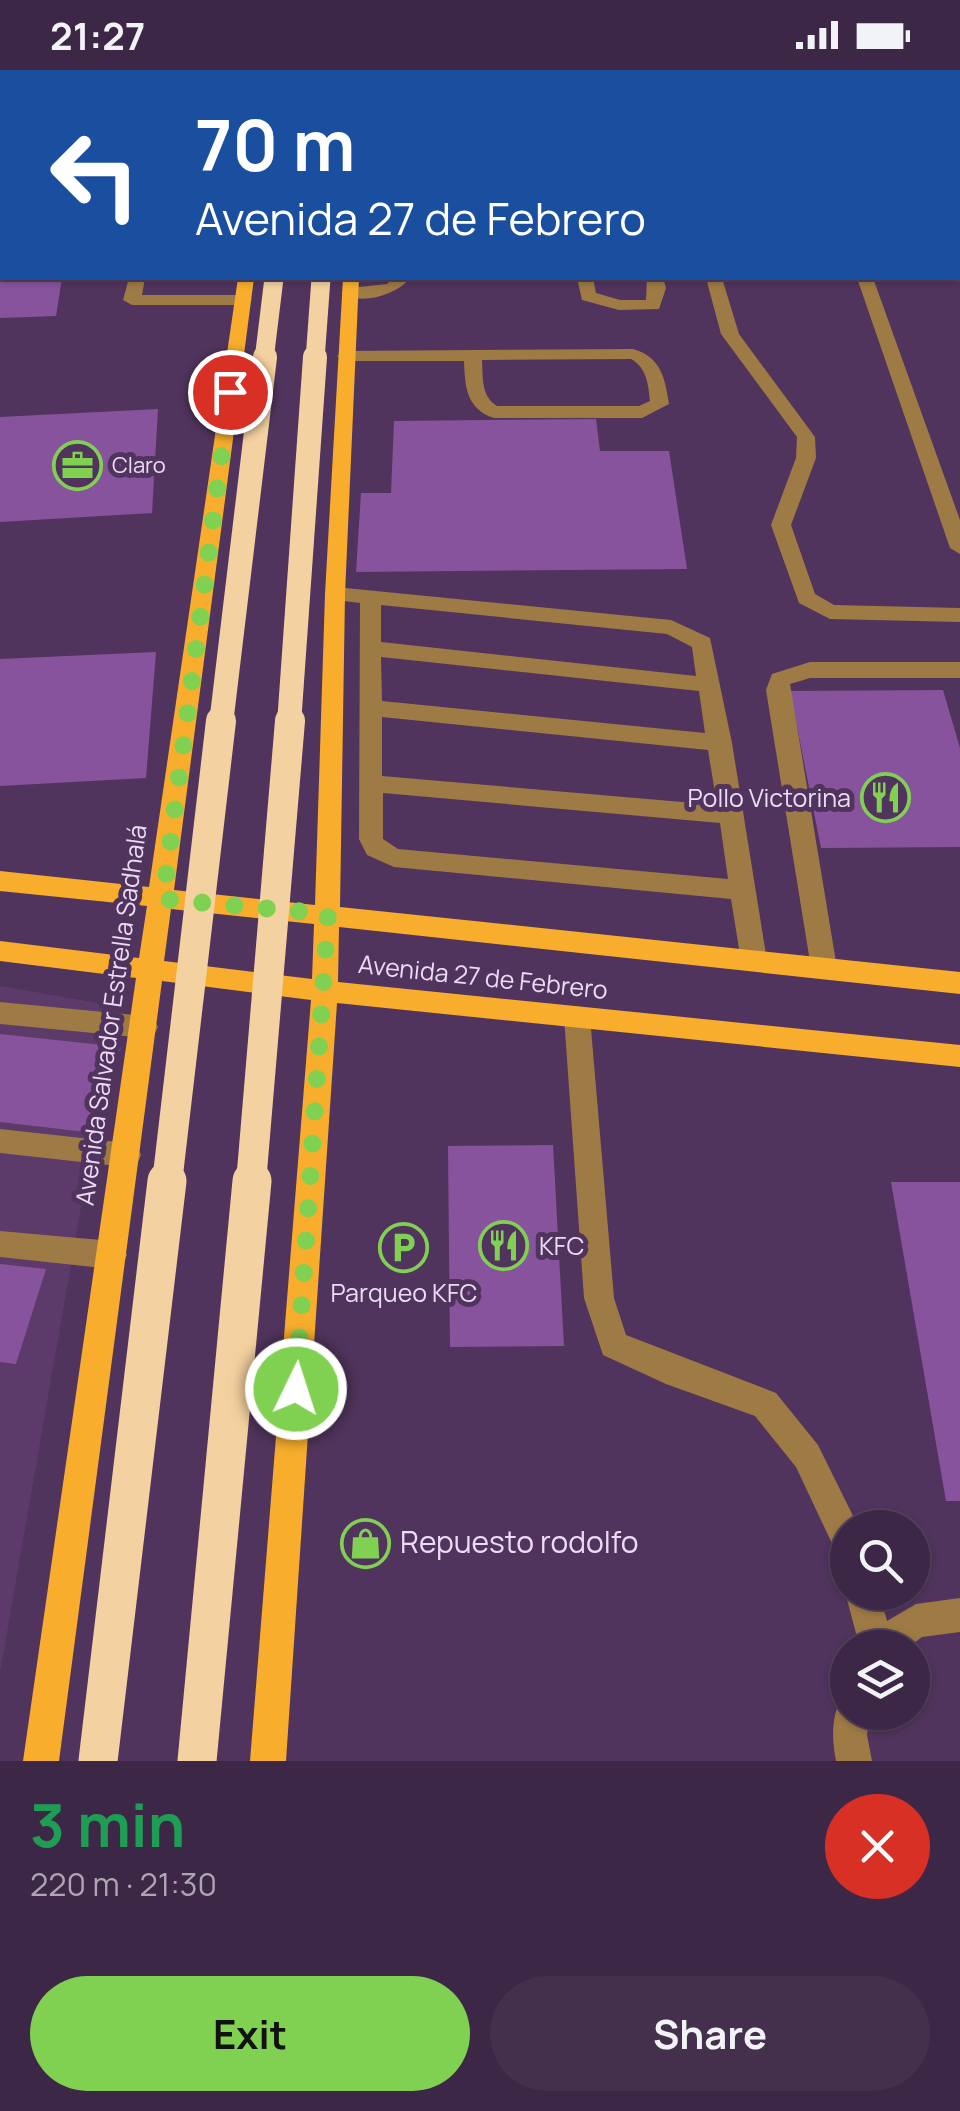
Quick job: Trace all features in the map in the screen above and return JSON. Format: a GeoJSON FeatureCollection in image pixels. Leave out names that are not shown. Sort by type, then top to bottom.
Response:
{"type":"FeatureCollection","features":[{"type":"Feature","properties":{"kind":"highway"},"geometry":{"type":"LineString","coordinates":[[98,1761],[274,280]]}},
{"type":"Feature","properties":{"kind":"highway"},"geometry":{"type":"LineString","coordinates":[[196,1761],[273,954],[322,280]]}},
{"type":"Feature","properties":{"kind":"main road"},"geometry":{"type":"LineString","coordinates":[[268,1761],[325,991],[335,594],[350,285]]}},
{"type":"Feature","properties":{"kind":"main road","name":"Avenida Salvador Estrella Sadhalá"},"geometry":{"type":"LineString","coordinates":[[41,1761],[245,288]]}},
{"type":"Feature","properties":{"kind":"main road","name":"Avenida 27 de Febrero"},"geometry":{"type":"LineString","coordinates":[[0,881],[960,983]]}},
{"type":"Feature","properties":{"kind":"main road","name":"Avenida 27 de Febrero"},"geometry":{"type":"LineString","coordinates":[[0,950],[325,991],[960,1056]]}},
{"type":"Feature","properties":{"kind":"street"},"geometry":{"type":"LineString","coordinates":[[137,280],[132,300],[194,300],[245,288]]}},
{"type":"Feature","properties":{"kind":"street"},"geometry":{"type":"LineString","coordinates":[[194,300],[197,280]]}},
{"type":"Feature","properties":{"kind":"street"},"geometry":{"type":"LineString","coordinates":[[350,285],[392,289],[400,280]]}},
{"type":"Feature","properties":{"kind":"street"},"geometry":{"type":"LineString","coordinates":[[586,280],[588,296],[653,305],[658,288],[656,280]]}},
{"type":"Feature","properties":{"kind":"street"},"geometry":{"type":"LineString","coordinates":[[715,280],[730,334],[806,437],[806,458],[781,525],[806,598],[830,612],[960,615]]}},
{"type":"Feature","properties":{"kind":"street"},"geometry":{"type":"LineString","coordinates":[[865,280],[960,548]]}},
{"type":"Feature","properties":{"kind":"street"},"geometry":{"type":"LineString","coordinates":[[346,356],[473,355],[632,354],[644,357],[654,368],[660,404],[642,412],[494,412],[483,409],[476,400],[473,355]]}},
{"type":"Feature","properties":{"kind":"street"},"geometry":{"type":"LineString","coordinates":[[335,594],[672,627],[702,644],[754,961]]}},
{"type":"Feature","properties":{"kind":"street"},"geometry":{"type":"LineString","coordinates":[[370,597],[370,840],[376,849],[394,858],[743,890]]}},
{"type":"Feature","properties":{"kind":"street"},"geometry":{"type":"LineString","coordinates":[[370,648],[711,685]]}},
{"type":"Feature","properties":{"kind":"street"},"geometry":{"type":"LineString","coordinates":[[824,968],[776,690],[780,678],[810,670],[960,670]]}},
{"type":"Feature","properties":{"kind":"street"},"geometry":{"type":"LineString","coordinates":[[370,708],[721,743]]}},
{"type":"Feature","properties":{"kind":"street"},"geometry":{"type":"LineString","coordinates":[[370,783],[731,815]]}},
{"type":"Feature","properties":{"kind":"street"},"geometry":{"type":"LineString","coordinates":[[0,1012],[144,1027]]}},
{"type":"Feature","properties":{"kind":"street"},"geometry":{"type":"LineString","coordinates":[[577,1017],[600,1298],[614,1344],[666,1369],[765,1404],[807,1456],[833,1510]]}},
{"type":"Feature","properties":{"kind":"street"},"geometry":{"type":"LineString","coordinates":[[0,1142],[127,1155]]}},
{"type":"Feature","properties":{"kind":"street"},"geometry":{"type":"LineString","coordinates":[[0,1244],[112,1255]]}},
{"type":"Feature","properties":{"kind":"street"},"geometry":{"type":"LineString","coordinates":[[902,1630],[916,1621],[960,1615]]}},
{"type":"Feature","properties":{"kind":"street"},"geometry":{"type":"LineString","coordinates":[[850,1730],[854,1761]]}},
{"type":"Feature","properties":{"kind":"shaded area"},"geometry":{"type":"Polygon","coordinates":[[[0,986],[116,1006],[0,1673],[0,986]]]}},
{"type":"Feature","properties":{"kind":"building"},"geometry":{"type":"Polygon","coordinates":[[[0,280],[62,280],[56,316],[0,318],[0,280]]]}},
{"type":"Feature","properties":{"kind":"building","name":"Claro"},"geometry":{"type":"Polygon","coordinates":[[[158,409],[152,513],[0,522],[0,417],[158,409]]]}},
{"type":"Feature","properties":{"kind":"building"},"geometry":{"type":"Polygon","coordinates":[[[596,419],[600,451],[669,451],[687,569],[356,572],[361,493],[391,493],[394,421],[596,419]]]}},
{"type":"Feature","properties":{"kind":"building"},"geometry":{"type":"Polygon","coordinates":[[[156,652],[146,778],[0,786],[0,659],[156,652]]]}},
{"type":"Feature","properties":{"kind":"building","name":"Pollo Victorina"},"geometry":{"type":"Polygon","coordinates":[[[943,690],[960,748],[960,847],[821,848],[790,691],[943,690]]]}},
{"type":"Feature","properties":{"kind":"building"},"geometry":{"type":"Polygon","coordinates":[[[0,1034],[121,1047],[94,1133],[0,1122],[0,1034]]]}},
{"type":"Feature","properties":{"kind":"building","name":"KFC"},"geometry":{"type":"Polygon","coordinates":[[[553,1145],[564,1346],[450,1347],[448,1146],[553,1145]]]}},
{"type":"Feature","properties":{"kind":"building"},"geometry":{"type":"Polygon","coordinates":[[[891,1182],[960,1182],[960,1501],[946,1501],[891,1182]]]}},
{"type":"Feature","properties":{"kind":"building"},"geometry":{"type":"Polygon","coordinates":[[[0,1264],[46,1269],[16,1364],[0,1362],[0,1264]]]}},
{"type":"Feature","properties":{"kind":"place","name":"Claro"},"geometry":{"type":"Point","coordinates":[77,465]}},
{"type":"Feature","properties":{"kind":"place","name":"Pollo Victorina"},"geometry":{"type":"Point","coordinates":[886,798]}},
{"type":"Feature","properties":{"kind":"place","name":"KFC"},"geometry":{"type":"Point","coordinates":[504,1246]}},
{"type":"Feature","properties":{"kind":"place","name":"Parqueo KFC"},"geometry":{"type":"Point","coordinates":[404,1247]}},
{"type":"Feature","properties":{"kind":"place","name":"Repuesto rodolfo"},"geometry":{"type":"Point","coordinates":[365,1543]}},
{"type":"Feature","properties":{"kind":"route"},"geometry":{"type":"LineString","coordinates":[[230,392],[163,899],[328,914],[296,1389]]}}]}
